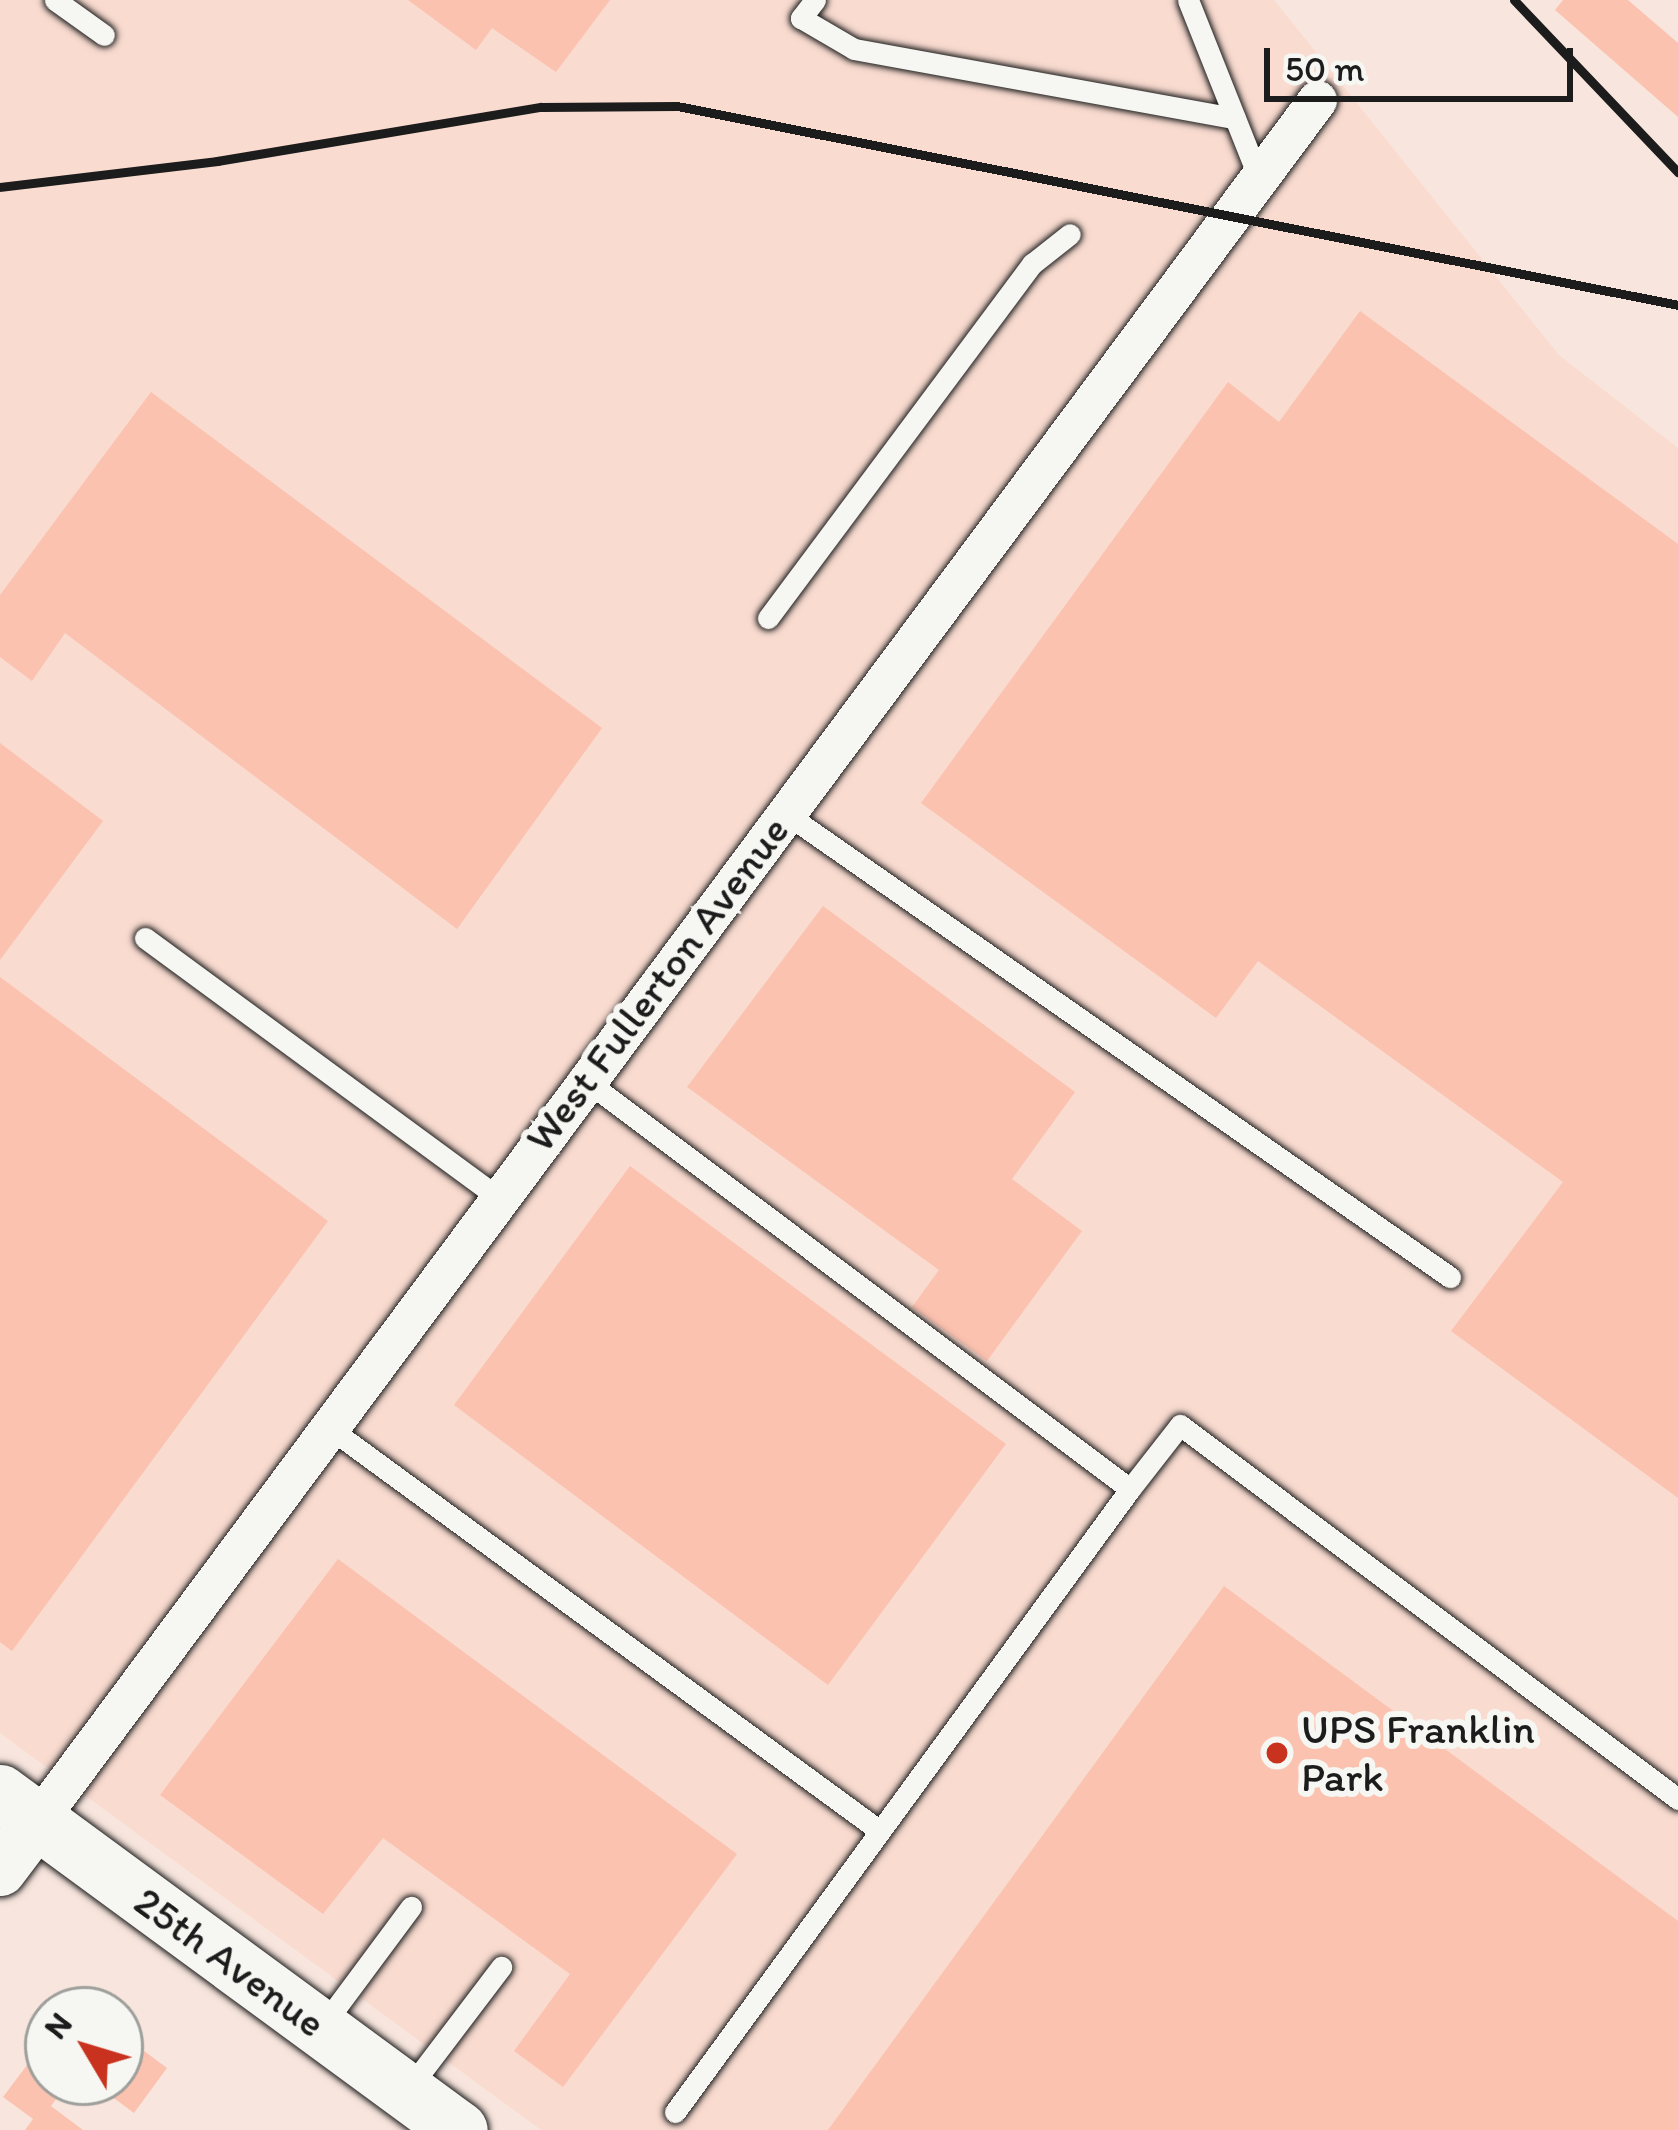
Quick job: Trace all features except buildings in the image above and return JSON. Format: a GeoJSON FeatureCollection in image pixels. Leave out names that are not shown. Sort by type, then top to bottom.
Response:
{"type":"FeatureCollection","features":[{"type":"Feature","properties":{"kind":"main road","name":"25th Avenue"},"geometry":{"type":"LineString","coordinates":[[19,1807],[459,2130]]}},
{"type":"Feature","properties":{"kind":"street","name":"West Fullerton Avenue"},"geometry":{"type":"LineString","coordinates":[[0,1870],[19,1807],[328,1427],[1317,100]]}},
{"type":"Feature","properties":{"kind":"lane"},"geometry":{"type":"LineString","coordinates":[[56,0],[104,35]]}},
{"type":"Feature","properties":{"kind":"lane"},"geometry":{"type":"LineString","coordinates":[[815,0],[801,18],[854,49],[1235,118]]}},
{"type":"Feature","properties":{"kind":"lane"},"geometry":{"type":"LineString","coordinates":[[1187,0],[1259,178]]}},
{"type":"Feature","properties":{"kind":"lane"},"geometry":{"type":"LineString","coordinates":[[768,618],[1032,264],[1070,234]]}},
{"type":"Feature","properties":{"kind":"lane"},"geometry":{"type":"LineString","coordinates":[[785,813],[1450,1277]]}},
{"type":"Feature","properties":{"kind":"lane"},"geometry":{"type":"LineString","coordinates":[[145,938],[498,1197]]}},
{"type":"Feature","properties":{"kind":"lane"},"geometry":{"type":"LineString","coordinates":[[585,1081],[1130,1489]]}},
{"type":"Feature","properties":{"kind":"lane"},"geometry":{"type":"LineString","coordinates":[[674,2112],[1180,1425],[1678,1799]]}},
{"type":"Feature","properties":{"kind":"lane"},"geometry":{"type":"LineString","coordinates":[[328,1427],[880,1831]]}},
{"type":"Feature","properties":{"kind":"lane"},"geometry":{"type":"LineString","coordinates":[[321,2029],[411,1907]]}},
{"type":"Feature","properties":{"kind":"lane"},"geometry":{"type":"LineString","coordinates":[[406,2092],[501,1967]]}},
{"type":"Feature","properties":{"kind":"shaded area"},"geometry":{"type":"Polygon","coordinates":[[[0,0],[1274,0],[1559,355],[1678,448],[1678,2130],[541,2130],[0,1733],[0,0]]]}},
{"type":"Feature","properties":{"kind":"railway"},"geometry":{"type":"LineString","coordinates":[[1514,0],[1678,172]]}},
{"type":"Feature","properties":{"kind":"railway"},"geometry":{"type":"LineString","coordinates":[[0,187],[217,161],[541,107],[677,106],[1678,305]]}},
{"type":"Feature","properties":{"kind":"place","name":"UPS Franklin Park"},"geometry":{"type":"Point","coordinates":[1277,1753]}}]}
